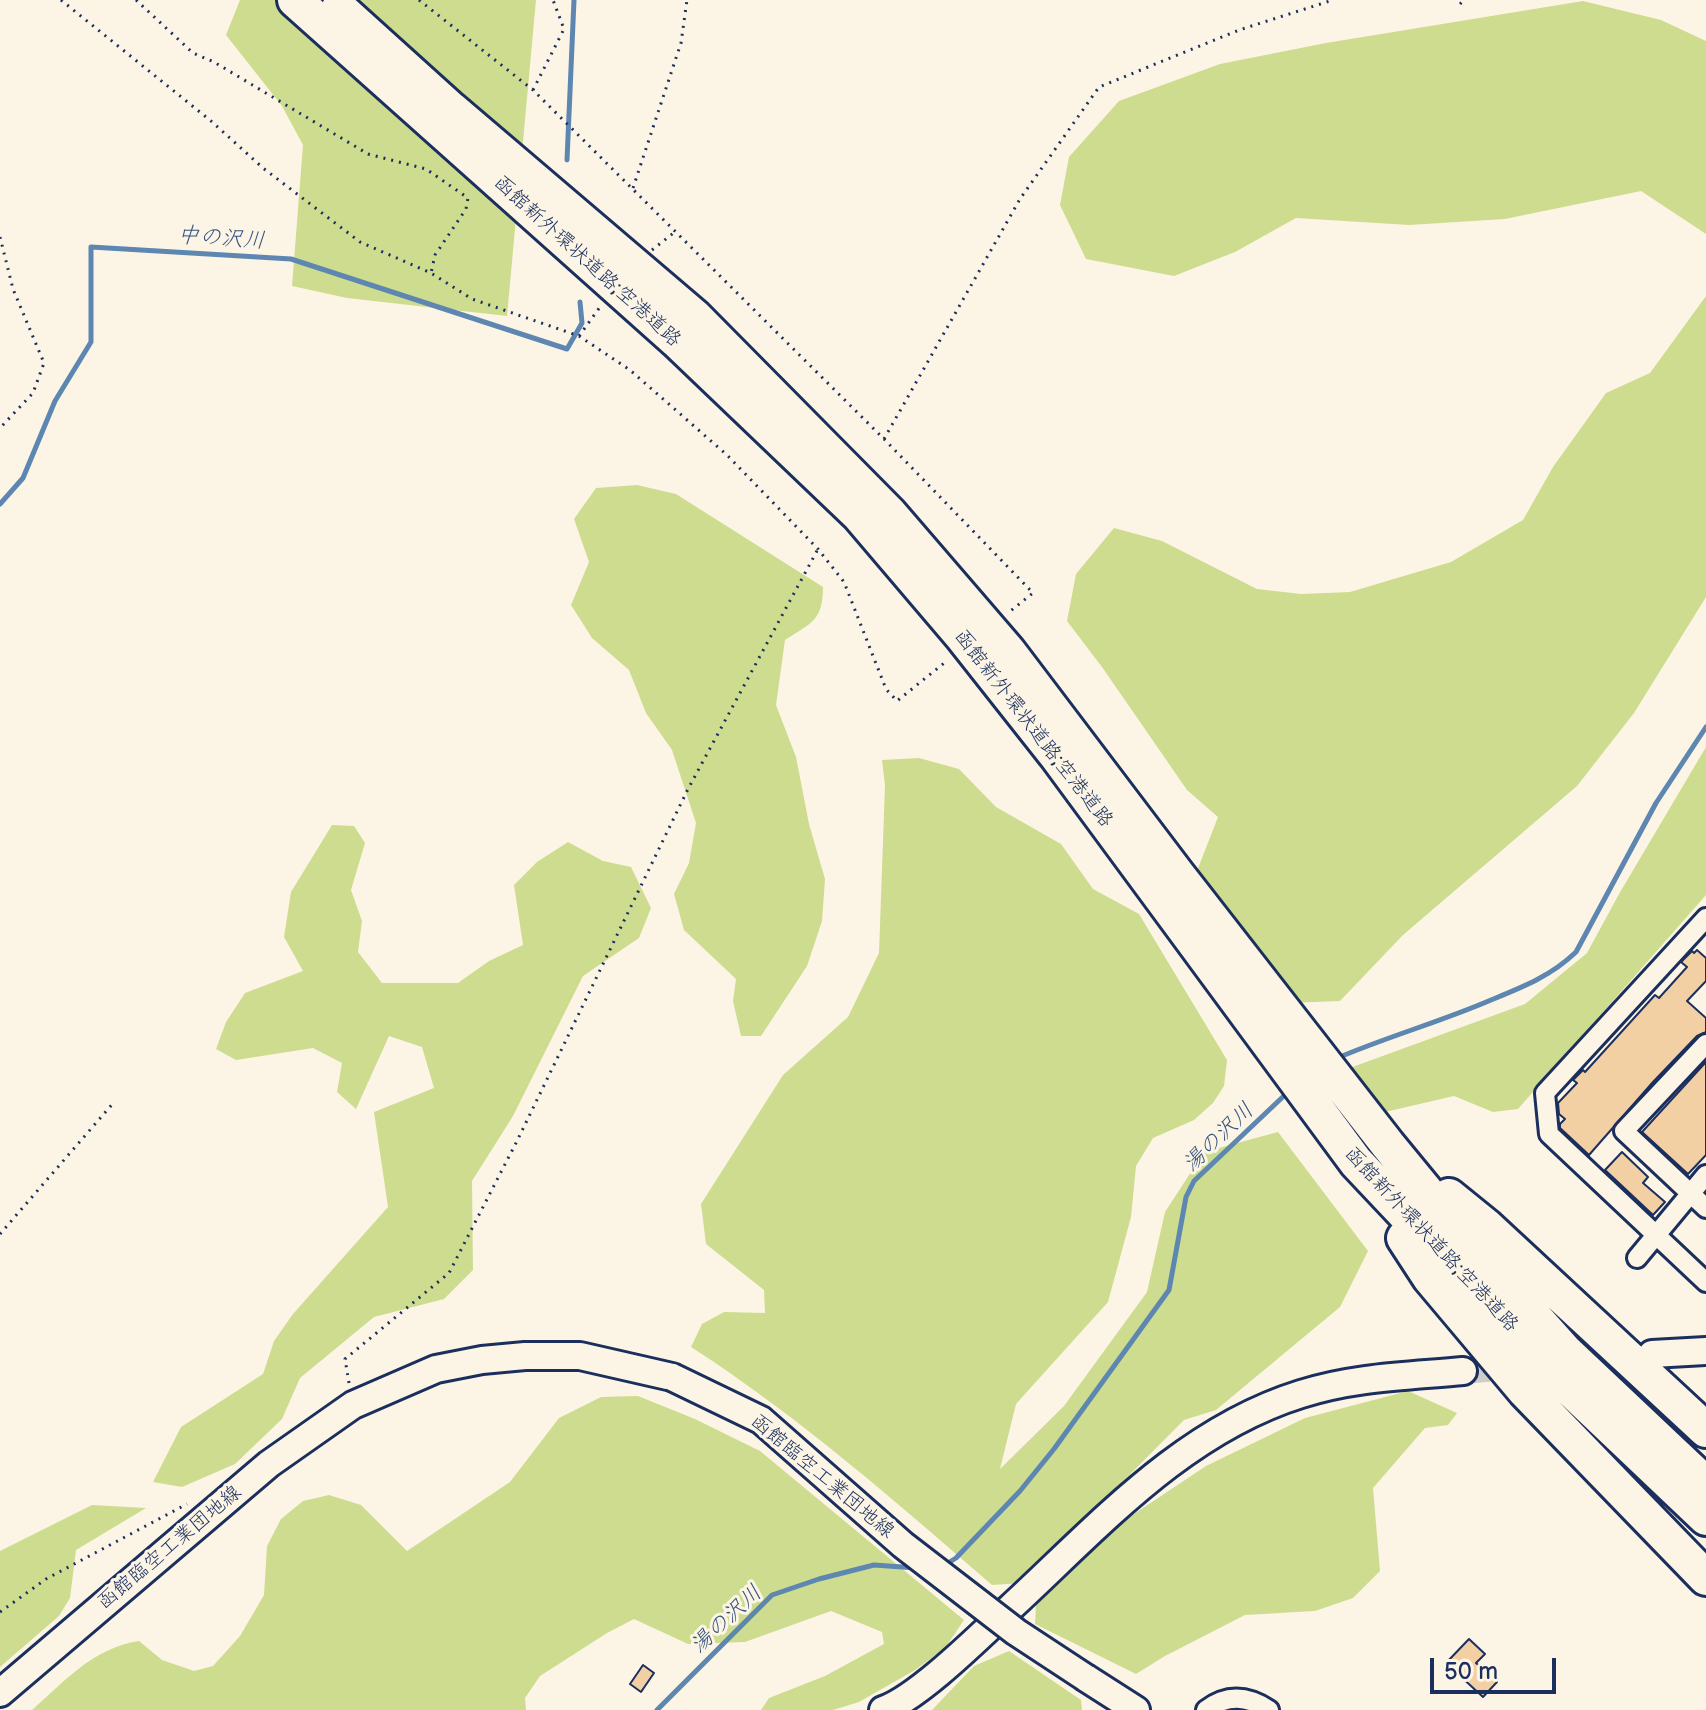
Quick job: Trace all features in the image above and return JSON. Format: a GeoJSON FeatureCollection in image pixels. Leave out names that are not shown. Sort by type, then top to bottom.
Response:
{"type":"FeatureCollection","features":[{"type":"Feature","properties":{"kind":"highway","name":"函館新外環状道路;空港道路"},"geometry":{"type":"LineString","coordinates":[[295,0],[677,341],[859,515],[972,648],[1056,755],[1388,1145],[1416,1204],[1566,1385],[1706,1518]]}},
{"type":"Feature","properties":{"kind":"highway","name":"函館新外環状道路;空港道路"},"geometry":{"type":"LineString","coordinates":[[330,0],[451,109],[695,317],[890,514],[1008,651],[1356,1162],[1471,1246],[1565,1351],[1706,1484]]}},
{"type":"Feature","properties":{"kind":"highway"},"geometry":{"type":"LineString","coordinates":[[1706,1430],[1486,1226],[1416,1204],[1430,1278],[1525,1391],[1706,1578]]}},
{"type":"Feature","properties":{"kind":"main road"},"geometry":{"type":"LineString","coordinates":[[1652,1354],[1706,1351]]}},
{"type":"Feature","properties":{"kind":"main road","name":"函館臨空工業団地線"},"geometry":{"type":"LineString","coordinates":[[0,1693],[269,1464],[353,1405],[436,1369],[511,1357],[580,1356],[672,1377],[761,1420],[903,1545],[1016,1632],[1125,1707]]}},
{"type":"Feature","properties":{"kind":"main road"},"geometry":{"type":"LineString","coordinates":[[883,1710],[920,1687],[976,1640],[1160,1469],[1200,1440],[1244,1415],[1302,1393],[1382,1378],[1463,1371]]}},
{"type":"Feature","properties":{"kind":"street"},"geometry":{"type":"LineString","coordinates":[[1706,918],[1545,1093],[1549,1134],[1706,1282]]}},
{"type":"Feature","properties":{"kind":"street"},"geometry":{"type":"LineString","coordinates":[[1706,1044],[1624,1131],[1706,1208]]}},
{"type":"Feature","properties":{"kind":"street"},"geometry":{"type":"LineString","coordinates":[[1637,1258],[1706,1175]]}},
{"type":"Feature","properties":{"kind":"street"},"geometry":{"type":"LineString","coordinates":[[1206,1710],[1229,1698],[1242,1698],[1269,1710]]}},
{"type":"Feature","properties":{"kind":"path"},"geometry":{"type":"LineString","coordinates":[[61,0],[211,121],[263,168],[360,242],[431,273],[472,299],[579,336],[630,370],[727,455],[818,549],[844,582],[886,689],[897,701],[956,655]]}},
{"type":"Feature","properties":{"kind":"path"},"geometry":{"type":"LineString","coordinates":[[136,0],[193,53],[214,62],[368,154],[426,169],[468,198],[466,209],[435,255],[431,273]]}},
{"type":"Feature","properties":{"kind":"path"},"geometry":{"type":"LineString","coordinates":[[419,0],[533,90],[884,439],[1033,593],[999,620]]}},
{"type":"Feature","properties":{"kind":"path"},"geometry":{"type":"LineString","coordinates":[[533,90],[564,29],[553,0]]}},
{"type":"Feature","properties":{"kind":"path"},"geometry":{"type":"LineString","coordinates":[[633,188],[681,43],[687,0]]}},
{"type":"Feature","properties":{"kind":"path"},"geometry":{"type":"LineString","coordinates":[[884,439],[1020,199],[1099,87],[1239,30],[1333,0]]}},
{"type":"Feature","properties":{"kind":"path"},"geometry":{"type":"LineString","coordinates":[[1460,4],[1464,0]]}},
{"type":"Feature","properties":{"kind":"path"},"geometry":{"type":"LineString","coordinates":[[643,258],[676,231]]}},
{"type":"Feature","properties":{"kind":"path"},"geometry":{"type":"LineString","coordinates":[[0,237],[13,289],[44,363],[33,393],[0,428]]}},
{"type":"Feature","properties":{"kind":"path"},"geometry":{"type":"LineString","coordinates":[[579,336],[601,306]]}},
{"type":"Feature","properties":{"kind":"path"},"geometry":{"type":"LineString","coordinates":[[353,1405],[345,1359],[449,1273],[517,1141],[688,789],[818,549]]}},
{"type":"Feature","properties":{"kind":"path"},"geometry":{"type":"LineString","coordinates":[[0,1234],[115,1101]]}},
{"type":"Feature","properties":{"kind":"path"},"geometry":{"type":"LineString","coordinates":[[0,1612],[46,1579],[192,1502]]}},
{"type":"Feature","properties":{"kind":"green space"},"geometry":{"type":"Polygon","coordinates":[[[240,0],[536,0],[507,316],[347,298],[292,286],[303,145],[282,106],[226,35],[240,0]]]}},
{"type":"Feature","properties":{"kind":"green space"},"geometry":{"type":"Polygon","coordinates":[[[1583,1],[1661,20],[1706,41],[1706,234],[1641,191],[1505,219],[1409,225],[1296,218],[1235,252],[1174,276],[1086,259],[1060,205],[1069,157],[1119,101],[1220,64],[1326,43],[1583,1]]]}},
{"type":"Feature","properties":{"kind":"green space"},"geometry":{"type":"Polygon","coordinates":[[[1706,296],[1706,597],[1634,713],[1577,786],[1403,935],[1340,1001],[1289,1003],[1195,876],[1218,817],[1187,790],[1067,621],[1076,574],[1114,528],[1162,541],[1257,589],[1301,594],[1350,592],[1451,562],[1523,520],[1553,467],[1606,393],[1650,373],[1706,296]]]}},
{"type":"Feature","properties":{"kind":"green space"},"geometry":{"type":"Polygon","coordinates":[[[637,485],[676,494],[823,587],[821,607],[814,620],[785,640],[776,705],[796,757],[809,824],[825,879],[822,921],[807,966],[761,1036],[741,1036],[733,1001],[736,979],[684,930],[674,894],[689,863],[696,823],[672,750],[646,713],[629,670],[592,638],[571,605],[589,562],[574,519],[596,488],[637,485]]]}},
{"type":"Feature","properties":{"kind":"green space"},"geometry":{"type":"Polygon","coordinates":[[[1706,747],[1706,895],[1518,1109],[1493,1112],[1454,1096],[1372,1115],[1347,1069],[1525,1004],[1587,953],[1706,747]]]}},
{"type":"Feature","properties":{"kind":"green space"},"geometry":{"type":"Polygon","coordinates":[[[919,758],[959,769],[996,807],[1061,844],[1093,889],[1139,914],[1227,1060],[1224,1086],[1213,1103],[1194,1120],[1153,1138],[1136,1166],[1131,1217],[1108,1302],[1016,1404],[1000,1469],[1064,1406],[1147,1292],[1165,1212],[1204,1152],[1278,1132],[1368,1251],[1340,1307],[1216,1410],[1184,1420],[1022,1583],[992,1585],[808,1430],[691,1347],[702,1324],[724,1312],[765,1313],[764,1290],[706,1244],[701,1204],[783,1075],[848,1017],[879,953],[885,785],[882,760],[919,758]]]}},
{"type":"Feature","properties":{"kind":"green space"},"geometry":{"type":"Polygon","coordinates":[[[332,825],[354,826],[365,843],[351,890],[362,921],[358,952],[382,983],[458,983],[489,961],[523,945],[514,885],[537,862],[568,842],[603,861],[631,867],[651,908],[639,938],[583,976],[513,1116],[472,1181],[473,1270],[444,1299],[374,1317],[300,1378],[282,1419],[235,1464],[182,1487],[153,1482],[181,1427],[263,1374],[274,1341],[293,1314],[388,1207],[374,1112],[434,1088],[422,1047],[389,1036],[356,1109],[337,1092],[342,1063],[313,1048],[236,1060],[216,1049],[226,1022],[245,993],[303,971],[284,937],[291,892],[332,825]]]}},
{"type":"Feature","properties":{"kind":"green space"},"geometry":{"type":"Polygon","coordinates":[[[1408,1391],[1457,1413],[1448,1425],[1425,1428],[1373,1488],[1380,1571],[1353,1598],[1315,1611],[1245,1615],[1136,1674],[1035,1624],[1036,1604],[1110,1530],[1206,1466],[1305,1418],[1408,1391]]]}},
{"type":"Feature","properties":{"kind":"green space"},"geometry":{"type":"Polygon","coordinates":[[[638,1396],[695,1419],[760,1451],[964,1620],[945,1648],[915,1670],[859,1702],[833,1710],[761,1710],[769,1698],[825,1676],[884,1644],[882,1632],[831,1611],[745,1642],[688,1644],[634,1619],[540,1676],[525,1698],[526,1710],[32,1710],[94,1658],[139,1641],[162,1660],[194,1671],[213,1666],[240,1636],[264,1595],[267,1546],[281,1519],[303,1501],[329,1495],[361,1505],[407,1551],[510,1482],[559,1418],[601,1397],[638,1396]]]}},
{"type":"Feature","properties":{"kind":"green space"},"geometry":{"type":"Polygon","coordinates":[[[92,1505],[146,1508],[76,1550],[70,1598],[59,1616],[0,1667],[0,1551],[92,1505]]]}},
{"type":"Feature","properties":{"kind":"green space"},"geometry":{"type":"Polygon","coordinates":[[[1009,1651],[1081,1700],[1082,1710],[932,1710],[974,1666],[1009,1651]]]}},
{"type":"Feature","properties":{"kind":"building"},"geometry":{"type":"Polygon","coordinates":[[[1697,950],[1706,958],[1706,981],[1687,1001],[1706,1018],[1706,1032],[1697,1036],[1653,1082],[1589,1155],[1560,1128],[1565,1119],[1559,1114],[1558,1103],[1577,1083],[1573,1080],[1583,1070],[1585,1072],[1655,995],[1659,998],[1687,967],[1681,962],[1697,950]]]}},
{"type":"Feature","properties":{"kind":"building"},"geometry":{"type":"Polygon","coordinates":[[[1706,1062],[1706,1155],[1688,1174],[1642,1132],[1706,1062]]]}},
{"type":"Feature","properties":{"kind":"building"},"geometry":{"type":"Polygon","coordinates":[[[1622,1152],[1648,1177],[1643,1183],[1665,1202],[1653,1215],[1605,1170],[1622,1152]]]}},
{"type":"Feature","properties":{"kind":"building"},"geometry":{"type":"Polygon","coordinates":[[[1469,1639],[1485,1654],[1476,1663],[1497,1682],[1483,1697],[1446,1663],[1469,1639]]]}},
{"type":"Feature","properties":{"kind":"building"},"geometry":{"type":"Polygon","coordinates":[[[643,1665],[654,1673],[641,1692],[630,1684],[643,1665]]]}},
{"type":"Feature","properties":{"kind":"waterway","name":"中の沢川"},"geometry":{"type":"LineString","coordinates":[[567,160],[574,0]]}},
{"type":"Feature","properties":{"kind":"waterway","name":"中の沢川"},"geometry":{"type":"LineString","coordinates":[[0,504],[23,478],[55,401],[91,342],[91,247],[291,259],[567,349],[582,323],[580,302]]}},
{"type":"Feature","properties":{"kind":"waterway","name":"湯の沢川"},"geometry":{"type":"LineString","coordinates":[[1335,1059],[1514,990],[1547,974],[1576,952],[1656,803],[1706,727]]}},
{"type":"Feature","properties":{"kind":"waterway","name":"湯の沢川"},"geometry":{"type":"LineString","coordinates":[[945,1565],[956,1558],[1020,1491],[1169,1290],[1186,1197],[1194,1181],[1288,1092]]}},
{"type":"Feature","properties":{"kind":"waterway","name":"湯の沢川"},"geometry":{"type":"LineString","coordinates":[[657,1710],[772,1595],[874,1565],[916,1568]]}},
{"type":"Feature","properties":{"kind":"tunnel"},"geometry":{"type":"LineString","coordinates":[[1463,1371],[1521,1366]]}}]}
